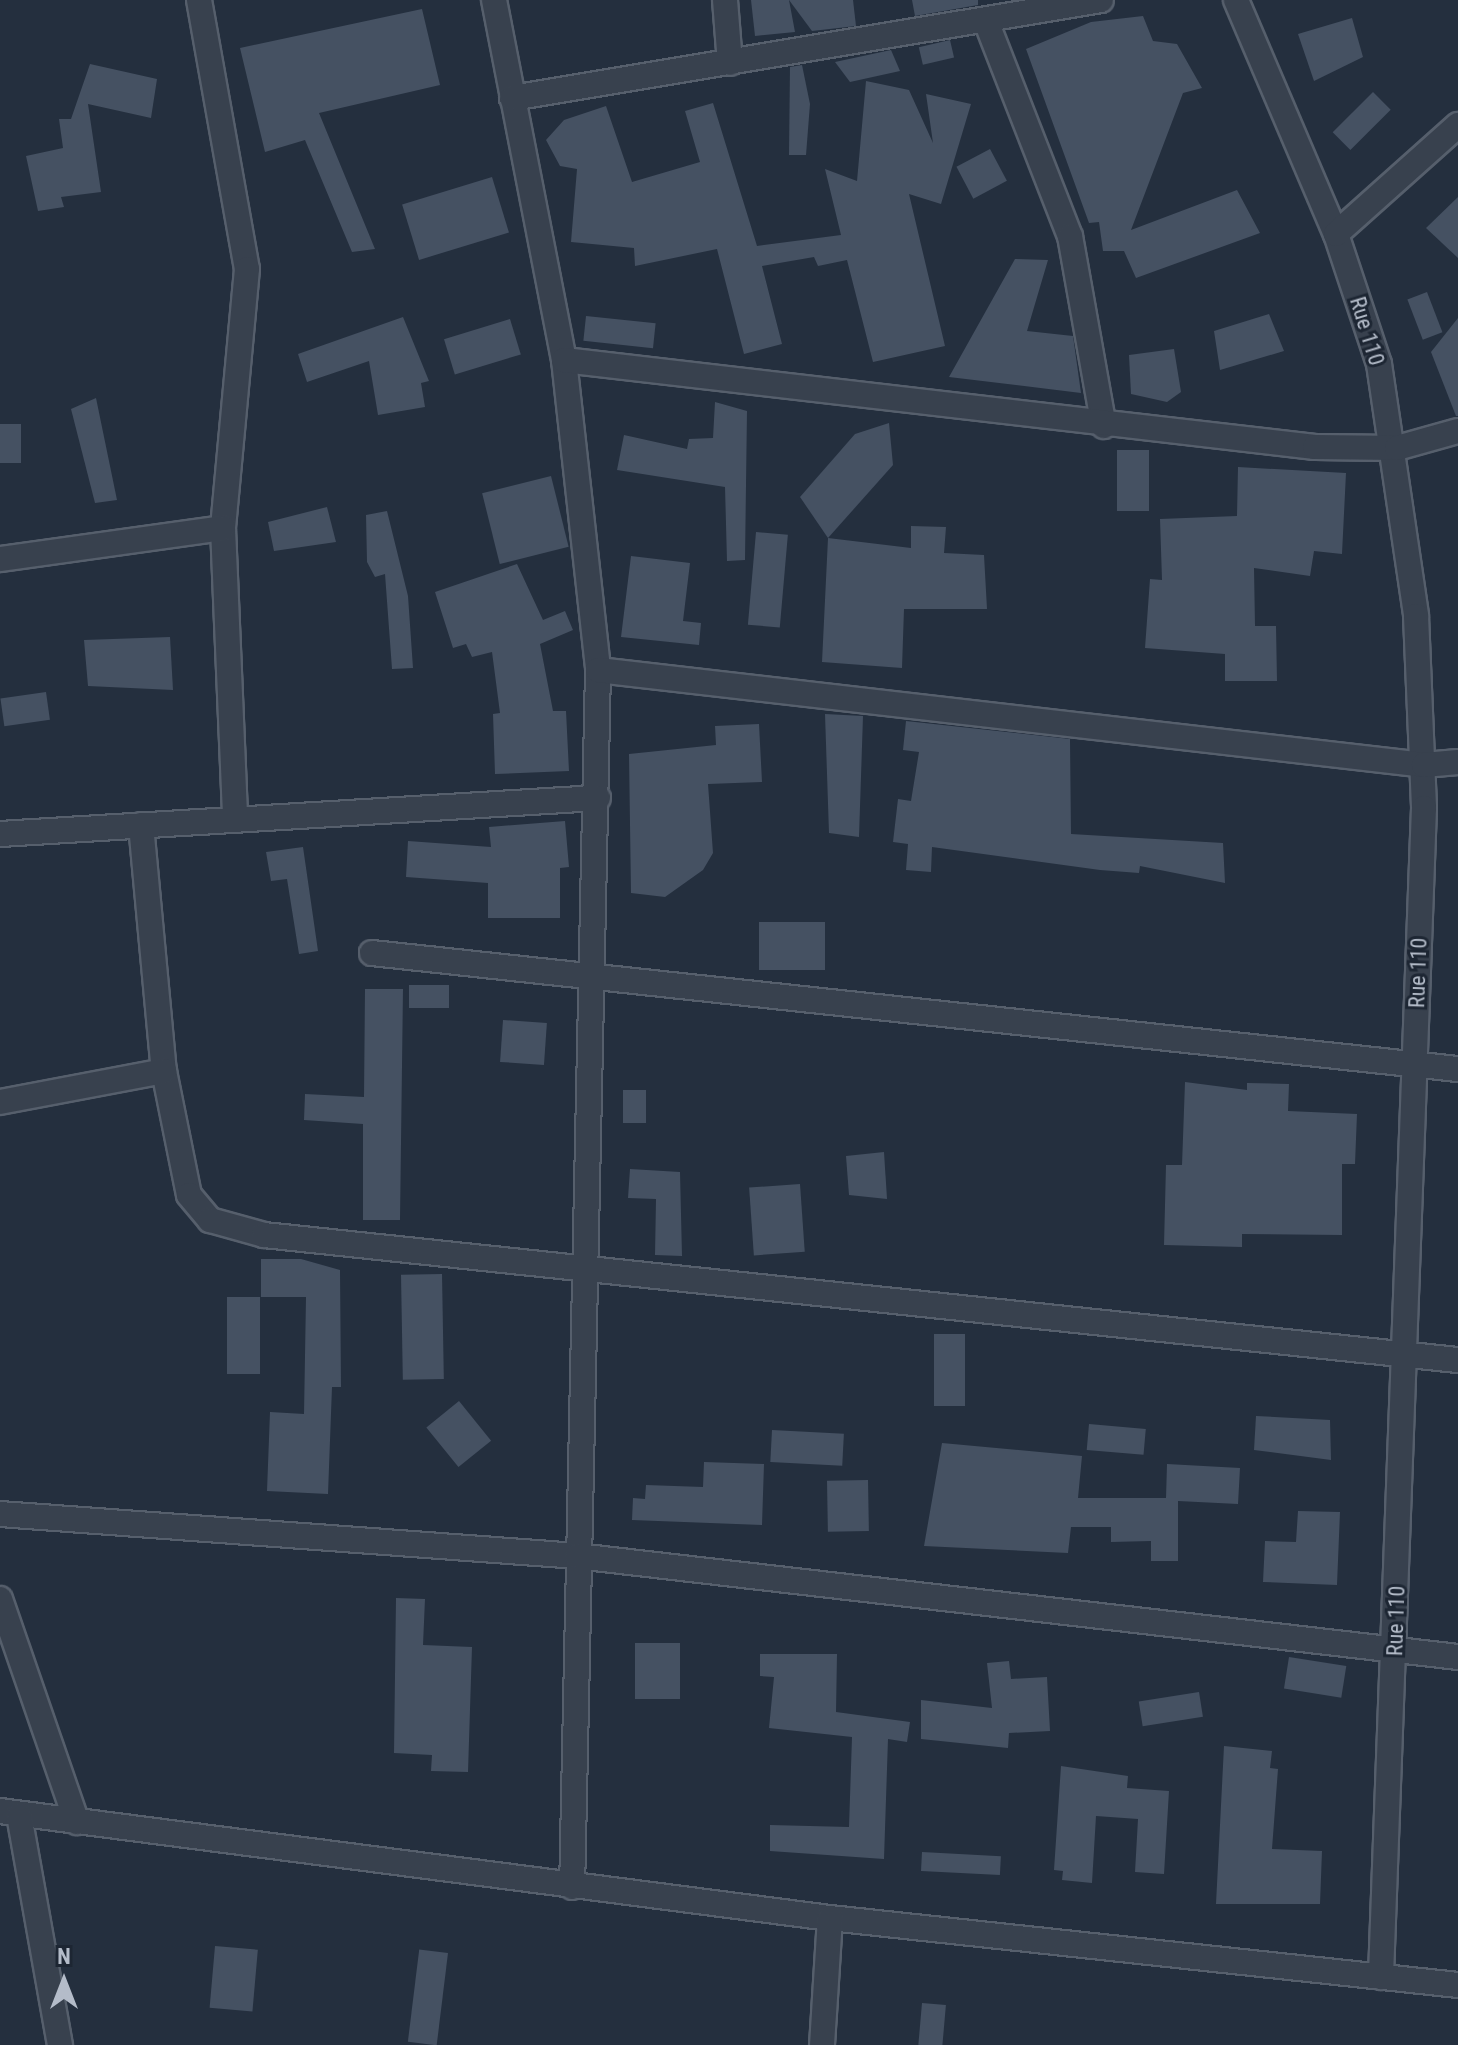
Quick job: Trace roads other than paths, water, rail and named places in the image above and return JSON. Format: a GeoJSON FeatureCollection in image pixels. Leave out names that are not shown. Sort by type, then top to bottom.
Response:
{"type":"FeatureCollection","features":[{"type":"Feature","properties":{"kind":"street"},"geometry":{"type":"LineString","coordinates":[[199,0],[247,269],[223,528],[235,818]]}},
{"type":"Feature","properties":{"kind":"street"},"geometry":{"type":"LineString","coordinates":[[494,0],[564,360],[598,670],[598,798],[577,1556],[572,1887]]}},
{"type":"Feature","properties":{"kind":"street"},"geometry":{"type":"LineString","coordinates":[[725,0],[730,63]]}},
{"type":"Feature","properties":{"kind":"street"},"geometry":{"type":"LineString","coordinates":[[512,98],[1101,0]]}},
{"type":"Feature","properties":{"kind":"street","name":"Rue 110"},"geometry":{"type":"LineString","coordinates":[[1236,0],[1336,234],[1397,448],[1424,765],[1408,1355],[1381,1977]]}},
{"type":"Feature","properties":{"kind":"street"},"geometry":{"type":"LineString","coordinates":[[986,21],[1073,247],[1104,426]]}},
{"type":"Feature","properties":{"kind":"street"},"geometry":{"type":"LineString","coordinates":[[1336,234],[1458,125]]}},
{"type":"Feature","properties":{"kind":"street"},"geometry":{"type":"LineString","coordinates":[[564,360],[1104,426],[1397,448],[1458,431]]}},
{"type":"Feature","properties":{"kind":"street"},"geometry":{"type":"LineString","coordinates":[[0,559],[223,528]]}},
{"type":"Feature","properties":{"kind":"street"},"geometry":{"type":"LineString","coordinates":[[598,670],[1424,765],[1458,762]]}},
{"type":"Feature","properties":{"kind":"street"},"geometry":{"type":"LineString","coordinates":[[0,834],[598,798]]}},
{"type":"Feature","properties":{"kind":"street"},"geometry":{"type":"LineString","coordinates":[[141,825],[164,1071],[189,1195],[210,1220],[264,1235],[1458,1360]]}},
{"type":"Feature","properties":{"kind":"street"},"geometry":{"type":"LineString","coordinates":[[372,953],[1458,1069]]}},
{"type":"Feature","properties":{"kind":"street"},"geometry":{"type":"LineString","coordinates":[[0,1102],[164,1071]]}},
{"type":"Feature","properties":{"kind":"street"},"geometry":{"type":"LineString","coordinates":[[0,1514],[577,1556],[1458,1657]]}},
{"type":"Feature","properties":{"kind":"street"},"geometry":{"type":"LineString","coordinates":[[0,1599],[77,1822]]}},
{"type":"Feature","properties":{"kind":"street"},"geometry":{"type":"LineString","coordinates":[[60,2045],[9,1813],[830,1918],[1458,1985]]}},
{"type":"Feature","properties":{"kind":"street"},"geometry":{"type":"LineString","coordinates":[[822,2045],[830,1918]]}}]}
